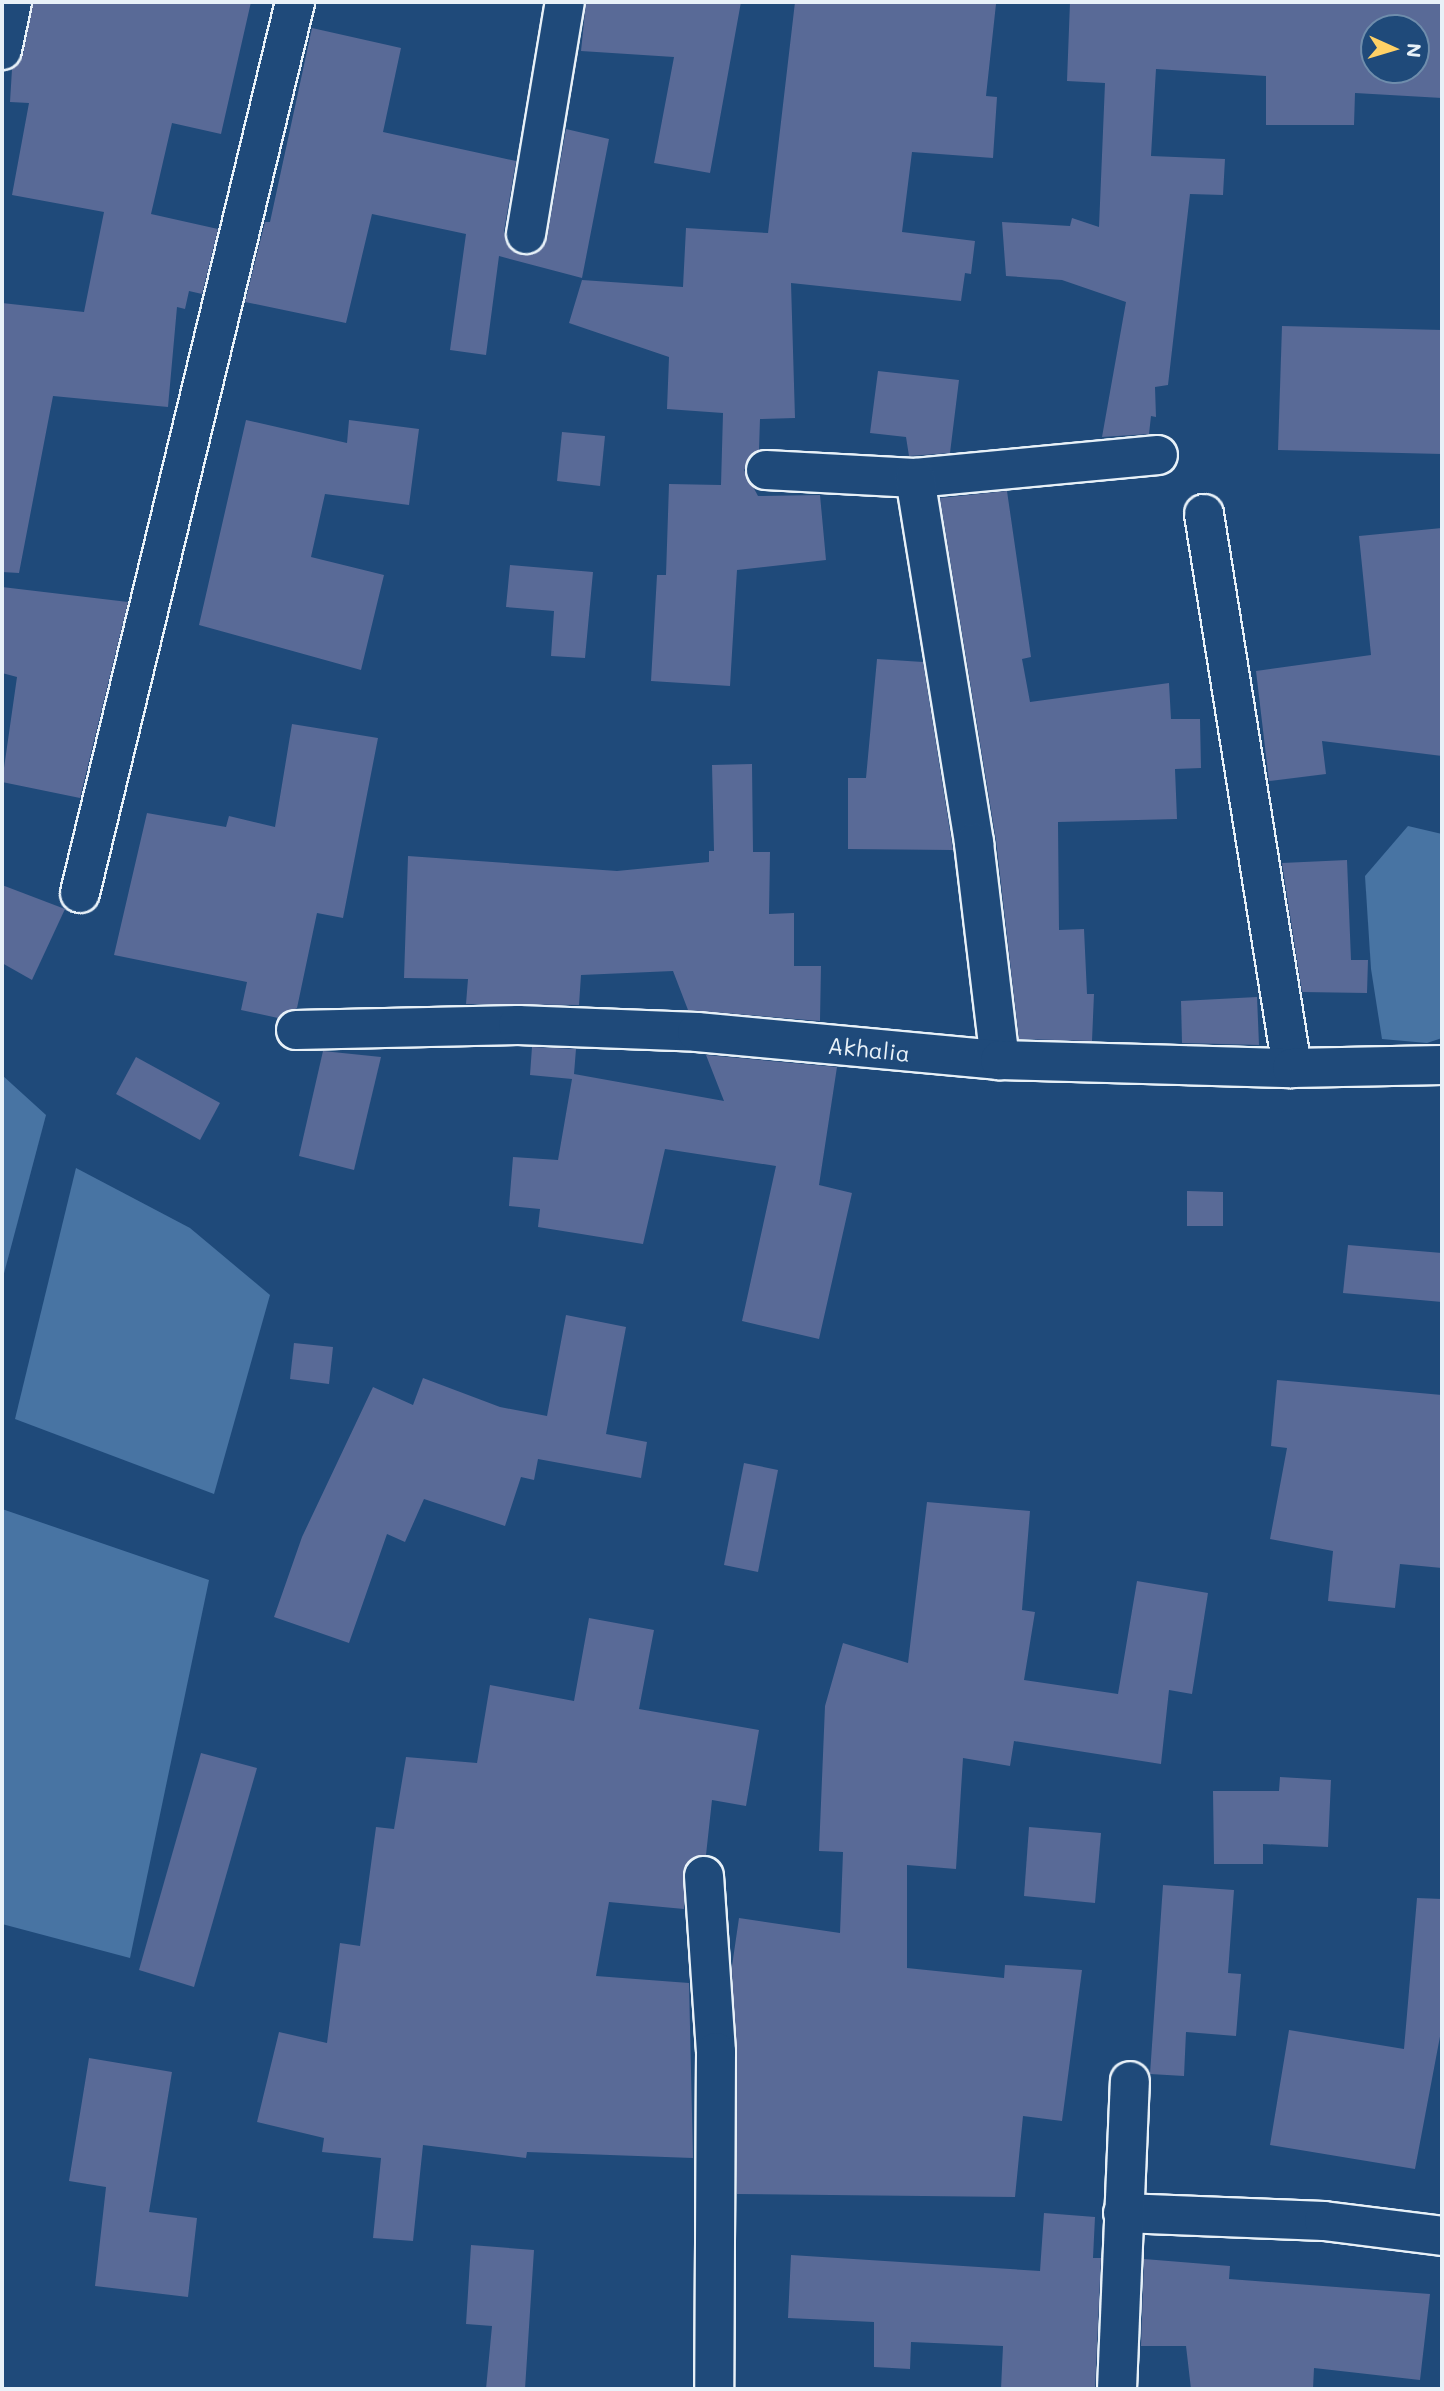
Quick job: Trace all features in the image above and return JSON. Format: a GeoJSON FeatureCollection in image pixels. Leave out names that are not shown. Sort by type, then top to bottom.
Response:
{"type":"FeatureCollection","features":[{"type":"Feature","properties":{"kind":"street"},"geometry":{"type":"LineString","coordinates":[[2,50],[12,2]]}},
{"type":"Feature","properties":{"kind":"street"},"geometry":{"type":"LineString","coordinates":[[80,893],[295,2]]}},
{"type":"Feature","properties":{"kind":"street"},"geometry":{"type":"LineString","coordinates":[[526,234],[565,2]]}},
{"type":"Feature","properties":{"kind":"street"},"geometry":{"type":"LineString","coordinates":[[766,470],[915,478],[1158,454]]}},
{"type":"Feature","properties":{"kind":"street"},"geometry":{"type":"LineString","coordinates":[[915,478],[974,843],[1000,1060]]}},
{"type":"Feature","properties":{"kind":"street"},"geometry":{"type":"LineString","coordinates":[[1204,514],[1292,1068]]}},
{"type":"Feature","properties":{"kind":"street","name":"Akhalia"},"geometry":{"type":"LineString","coordinates":[[296,1030],[518,1025],[698,1032],[1000,1060],[1292,1068],[1442,1065]]}},
{"type":"Feature","properties":{"kind":"street"},"geometry":{"type":"LineString","coordinates":[[704,1876],[716,2052],[714,2389]]}},
{"type":"Feature","properties":{"kind":"street"},"geometry":{"type":"LineString","coordinates":[[1117,2389],[1130,2081]]}},
{"type":"Feature","properties":{"kind":"street"},"geometry":{"type":"LineString","coordinates":[[1123,2213],[1324,2221],[1442,2236]]}},
{"type":"Feature","properties":{"kind":"water"},"geometry":{"type":"Polygon","coordinates":[[[1408,826],[1442,834],[1442,1038],[1427,1043],[1382,1039],[1371,969],[1365,876],[1408,826]]]}},
{"type":"Feature","properties":{"kind":"water"},"geometry":{"type":"Polygon","coordinates":[[[2,1075],[46,1115],[2,1281],[2,1075]]]}},
{"type":"Feature","properties":{"kind":"water"},"geometry":{"type":"Polygon","coordinates":[[[76,1168],[190,1228],[270,1295],[214,1494],[15,1419],[76,1168]]]}},
{"type":"Feature","properties":{"kind":"water"},"geometry":{"type":"Polygon","coordinates":[[[2,1509],[209,1580],[130,1958],[2,1924],[2,1509]]]}},
{"type":"Feature","properties":{"kind":"building"},"geometry":{"type":"Polygon","coordinates":[[[33,2],[251,2],[221,134],[172,123],[151,214],[218,229],[202,294],[189,291],[185,309],[177,307],[168,407],[53,396],[19,573],[2,572],[2,303],[84,312],[104,212],[12,195],[29,103],[10,102],[12,69],[23,54],[33,2]]]}},
{"type":"Feature","properties":{"kind":"building"},"geometry":{"type":"Polygon","coordinates":[[[586,2],[741,2],[710,173],[654,163],[674,57],[581,51],[586,2]]]}},
{"type":"Feature","properties":{"kind":"building"},"geometry":{"type":"Polygon","coordinates":[[[795,2],[996,4],[986,96],[997,97],[993,158],[912,152],[902,232],[975,241],[971,274],[965,273],[961,301],[791,283],[795,418],[760,419],[759,450],[744,470],[758,496],[820,495],[826,560],[737,570],[730,686],[651,681],[657,575],[666,575],[669,484],[721,485],[723,413],[667,409],[669,357],[569,323],[582,280],[683,287],[686,228],[768,233],[795,2]]]}},
{"type":"Feature","properties":{"kind":"building"},"geometry":{"type":"Polygon","coordinates":[[[1070,2],[1442,2],[1442,98],[1355,93],[1354,125],[1266,125],[1266,76],[1156,69],[1151,156],[1225,159],[1223,195],[1190,194],[1168,385],[1155,387],[1156,417],[1151,416],[1149,434],[1102,437],[1126,302],[1062,280],[1006,276],[1002,222],[1070,226],[1072,218],[1099,227],[1105,83],[1067,81],[1070,2]]]}},
{"type":"Feature","properties":{"kind":"building"},"geometry":{"type":"Polygon","coordinates":[[[312,28],[401,48],[383,132],[516,161],[504,231],[506,242],[522,255],[534,254],[547,238],[566,129],[609,139],[582,278],[499,256],[486,355],[450,350],[466,234],[372,214],[346,323],[245,302],[265,222],[270,222],[312,28]]]}},
{"type":"Feature","properties":{"kind":"building"},"geometry":{"type":"Polygon","coordinates":[[[1282,326],[1442,330],[1442,454],[1278,450],[1282,326]]]}},
{"type":"Feature","properties":{"kind":"building"},"geometry":{"type":"Polygon","coordinates":[[[878,371],[959,380],[950,453],[909,456],[906,437],[870,433],[878,371]]]}},
{"type":"Feature","properties":{"kind":"building"},"geometry":{"type":"Polygon","coordinates":[[[246,420],[347,443],[349,420],[419,429],[409,505],[325,494],[311,557],[384,575],[361,670],[199,625],[246,420]]]}},
{"type":"Feature","properties":{"kind":"building"},"geometry":{"type":"Polygon","coordinates":[[[562,432],[605,436],[600,486],[557,481],[562,432]]]}},
{"type":"Feature","properties":{"kind":"building"},"geometry":{"type":"Polygon","coordinates":[[[1007,491],[1031,657],[1022,659],[1030,702],[1169,683],[1171,719],[1200,719],[1201,768],[1175,769],[1177,819],[1058,822],[1059,930],[1084,929],[1087,994],[1094,994],[1092,1041],[1019,1039],[996,840],[940,498],[1007,491]]]}},
{"type":"Feature","properties":{"kind":"building"},"geometry":{"type":"Polygon","coordinates":[[[1442,528],[1442,756],[1322,741],[1326,774],[1269,781],[1256,671],[1371,655],[1359,536],[1442,528]]]}},
{"type":"Feature","properties":{"kind":"building"},"geometry":{"type":"Polygon","coordinates":[[[510,565],[593,572],[585,658],[551,656],[554,611],[506,607],[510,565]]]}},
{"type":"Feature","properties":{"kind":"building"},"geometry":{"type":"Polygon","coordinates":[[[2,587],[128,602],[80,798],[2,782],[17,677],[2,673],[2,587]]]}},
{"type":"Feature","properties":{"kind":"building"},"geometry":{"type":"Polygon","coordinates":[[[877,659],[923,662],[953,850],[848,849],[848,778],[866,778],[877,659]]]}},
{"type":"Feature","properties":{"kind":"building"},"geometry":{"type":"Polygon","coordinates":[[[292,724],[378,738],[343,918],[317,913],[297,1008],[278,1018],[241,1010],[247,982],[114,955],[147,813],[226,827],[229,816],[275,827],[292,724]]]}},
{"type":"Feature","properties":{"kind":"building"},"geometry":{"type":"Polygon","coordinates":[[[752,764],[753,852],[770,852],[769,914],[794,913],[794,966],[821,966],[820,1021],[688,1010],[673,971],[581,975],[579,1005],[466,1004],[468,979],[404,978],[408,856],[617,871],[709,862],[709,851],[714,851],[712,765],[752,764]]]}},
{"type":"Feature","properties":{"kind":"building"},"geometry":{"type":"Polygon","coordinates":[[[1347,860],[1351,960],[1368,960],[1367,993],[1302,992],[1282,863],[1347,860]]]}},
{"type":"Feature","properties":{"kind":"building"},"geometry":{"type":"Polygon","coordinates":[[[2,885],[65,909],[32,980],[2,963],[2,885]]]}},
{"type":"Feature","properties":{"kind":"building"},"geometry":{"type":"Polygon","coordinates":[[[1257,997],[1259,1045],[1182,1043],[1181,1001],[1257,997]]]}},
{"type":"Feature","properties":{"kind":"building"},"geometry":{"type":"Polygon","coordinates":[[[532,1047],[576,1049],[574,1074],[724,1101],[706,1055],[837,1067],[819,1185],[852,1193],[819,1339],[742,1321],[776,1166],[665,1149],[643,1244],[538,1227],[540,1209],[509,1206],[513,1157],[558,1160],[572,1079],[530,1075],[532,1047]]]}},
{"type":"Feature","properties":{"kind":"building"},"geometry":{"type":"Polygon","coordinates":[[[323,1051],[381,1057],[354,1170],[299,1156],[323,1051]]]}},
{"type":"Feature","properties":{"kind":"building"},"geometry":{"type":"Polygon","coordinates":[[[136,1057],[220,1103],[200,1140],[116,1094],[136,1057]]]}},
{"type":"Feature","properties":{"kind":"building"},"geometry":{"type":"Polygon","coordinates":[[[1187,1191],[1223,1192],[1223,1226],[1187,1226],[1187,1191]]]}},
{"type":"Feature","properties":{"kind":"building"},"geometry":{"type":"Polygon","coordinates":[[[1348,1245],[1442,1253],[1442,1302],[1343,1293],[1348,1245]]]}},
{"type":"Feature","properties":{"kind":"building"},"geometry":{"type":"Polygon","coordinates":[[[566,1315],[626,1327],[606,1434],[647,1442],[641,1478],[538,1459],[534,1480],[521,1477],[505,1526],[424,1499],[405,1542],[387,1534],[349,1643],[274,1617],[302,1537],[373,1387],[413,1405],[423,1378],[500,1407],[547,1416],[566,1315]]]}},
{"type":"Feature","properties":{"kind":"building"},"geometry":{"type":"Polygon","coordinates":[[[294,1343],[333,1347],[329,1384],[290,1379],[294,1343]]]}},
{"type":"Feature","properties":{"kind":"building"},"geometry":{"type":"Polygon","coordinates":[[[1277,1380],[1442,1395],[1442,1568],[1400,1564],[1395,1608],[1328,1601],[1333,1551],[1270,1539],[1287,1448],[1271,1446],[1277,1380]]]}},
{"type":"Feature","properties":{"kind":"building"},"geometry":{"type":"Polygon","coordinates":[[[744,1463],[778,1470],[758,1572],[724,1565],[744,1463]]]}},
{"type":"Feature","properties":{"kind":"building"},"geometry":{"type":"Polygon","coordinates":[[[927,1502],[1030,1511],[1022,1610],[1035,1612],[1024,1680],[1118,1694],[1137,1581],[1208,1593],[1192,1694],[1169,1690],[1161,1764],[1014,1741],[1010,1766],[963,1758],[956,1869],[907,1865],[907,1968],[1004,1978],[1005,1965],[1082,1970],[1062,2121],[1023,2116],[1015,2197],[737,2194],[732,1966],[739,1918],[840,1933],[843,1852],[819,1851],[825,1706],[843,1643],[908,1663],[927,1502]]]}},
{"type":"Feature","properties":{"kind":"building"},"geometry":{"type":"Polygon","coordinates":[[[589,1618],[654,1630],[639,1709],[759,1730],[746,1806],[712,1800],[706,1855],[684,1867],[684,1909],[609,1902],[596,1976],[689,1983],[693,2158],[527,2152],[526,2158],[423,2145],[413,2241],[373,2238],[381,2158],[322,2152],[324,2138],[257,2122],[279,2032],[327,2043],[340,1943],[360,1946],[376,1827],[394,1829],[406,1757],[477,1763],[490,1685],[574,1701],[589,1618]]]}},
{"type":"Feature","properties":{"kind":"building"},"geometry":{"type":"Polygon","coordinates":[[[201,1753],[257,1768],[194,1987],[139,1970],[201,1753]]]}},
{"type":"Feature","properties":{"kind":"building"},"geometry":{"type":"Polygon","coordinates":[[[1280,1777],[1331,1780],[1328,1847],[1263,1844],[1263,1864],[1214,1864],[1213,1791],[1279,1791],[1280,1777]]]}},
{"type":"Feature","properties":{"kind":"building"},"geometry":{"type":"Polygon","coordinates":[[[1029,1827],[1101,1833],[1095,1903],[1024,1896],[1029,1827]]]}},
{"type":"Feature","properties":{"kind":"building"},"geometry":{"type":"Polygon","coordinates":[[[1163,1885],[1234,1890],[1228,1973],[1241,1974],[1236,2036],[1186,2032],[1184,2076],[1150,2074],[1163,1885]]]}},
{"type":"Feature","properties":{"kind":"building"},"geometry":{"type":"Polygon","coordinates":[[[1417,1898],[1442,1899],[1442,2026],[1415,2169],[1270,2145],[1289,2030],[1404,2049],[1417,1898]]]}},
{"type":"Feature","properties":{"kind":"building"},"geometry":{"type":"Polygon","coordinates":[[[89,2058],[172,2072],[149,2212],[197,2218],[188,2297],[95,2286],[106,2187],[69,2181],[89,2058]]]}},
{"type":"Feature","properties":{"kind":"building"},"geometry":{"type":"Polygon","coordinates":[[[1044,2213],[1095,2217],[1093,2258],[1101,2258],[1095,2389],[1001,2389],[1003,2346],[911,2342],[910,2369],[874,2367],[874,2322],[788,2318],[791,2255],[1040,2271],[1044,2213]]]}},
{"type":"Feature","properties":{"kind":"building"},"geometry":{"type":"Polygon","coordinates":[[[471,2245],[534,2250],[525,2389],[486,2389],[492,2326],[466,2324],[471,2245]]]}},
{"type":"Feature","properties":{"kind":"building"},"geometry":{"type":"Polygon","coordinates":[[[1144,2259],[1230,2266],[1229,2279],[1430,2294],[1420,2380],[1314,2368],[1313,2389],[1191,2389],[1186,2346],[1141,2346],[1144,2259]]]}}]}
